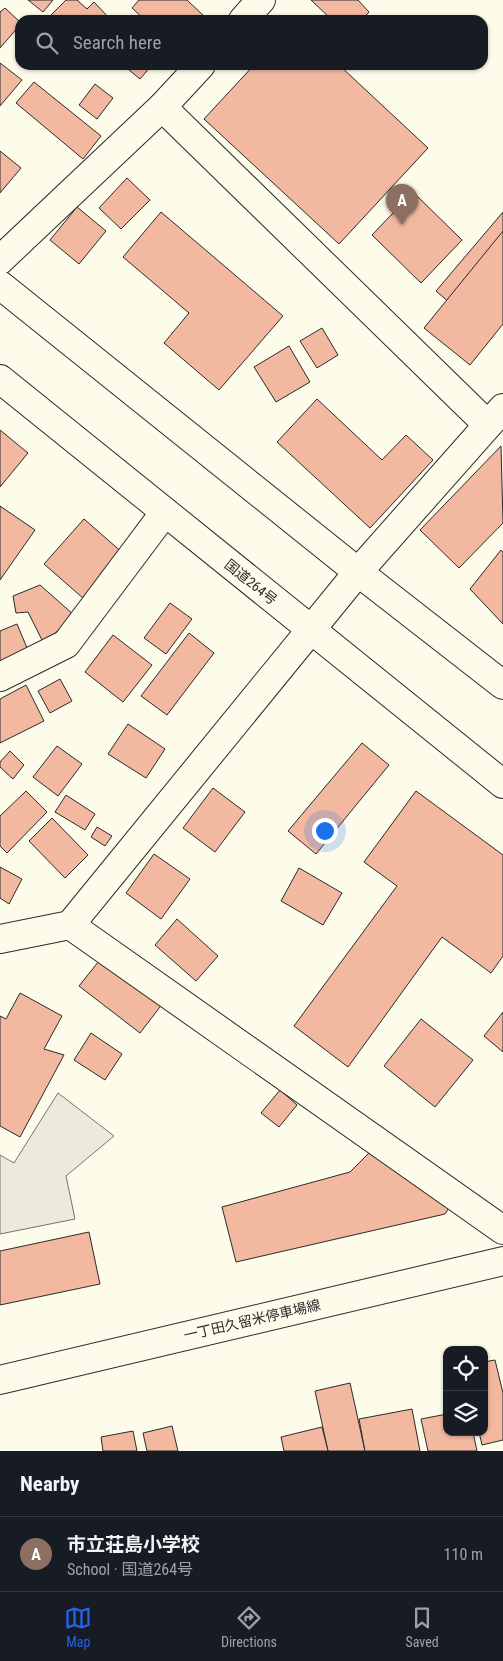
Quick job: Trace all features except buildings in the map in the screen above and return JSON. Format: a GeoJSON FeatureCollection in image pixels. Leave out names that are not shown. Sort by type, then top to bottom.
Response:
{"type":"FeatureCollection","features":[{"type":"Feature","properties":{"kind":"main road"},"geometry":{"type":"LineString","coordinates":[[248,15],[261,0]]}},
{"type":"Feature","properties":{"kind":"main road"},"geometry":{"type":"LineString","coordinates":[[0,260],[162,108],[196,70]]}},
{"type":"Feature","properties":{"kind":"main road"},"geometry":{"type":"LineString","coordinates":[[0,939],[70,925],[312,631],[358,572],[495,417],[162,108]]}},
{"type":"Feature","properties":{"kind":"main road"},"geometry":{"type":"LineString","coordinates":[[0,284],[358,572],[503,685]]}},
{"type":"Feature","properties":{"kind":"main road","name":"国道264号"},"geometry":{"type":"LineString","coordinates":[[0,379],[503,784]]}},
{"type":"Feature","properties":{"kind":"main road"},"geometry":{"type":"LineString","coordinates":[[0,677],[66,644],[165,512]]}},
{"type":"Feature","properties":{"kind":"main road"},"geometry":{"type":"LineString","coordinates":[[70,925],[503,1230]]}},
{"type":"Feature","properties":{"kind":"main road","name":"一丁田久留米停車場線"},"geometry":{"type":"LineString","coordinates":[[0,1380],[503,1261]]}},
{"type":"Feature","properties":{"kind":"shaded area"},"geometry":{"type":"Polygon","coordinates":[[[58,1093],[114,1136],[66,1176],[75,1219],[0,1234],[0,1155],[14,1163],[58,1093]]]}},
{"type":"Feature","properties":{"kind":"place","name":"市立荘島小学校"},"geometry":{"type":"Point","coordinates":[402,225]}}]}
